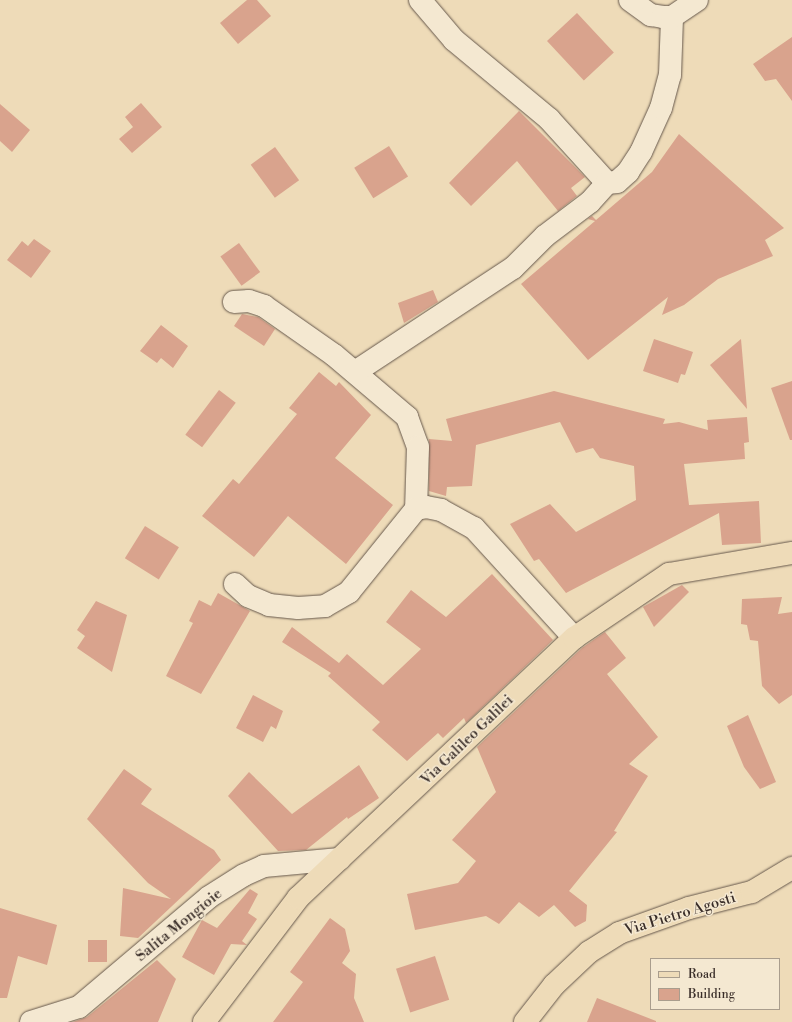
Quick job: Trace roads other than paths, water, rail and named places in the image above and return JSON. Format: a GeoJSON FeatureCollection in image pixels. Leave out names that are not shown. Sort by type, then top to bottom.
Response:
{"type":"FeatureCollection","features":[{"type":"Feature","properties":{"kind":"main road","name":"Via Galileo Galilei"},"geometry":{"type":"LineString","coordinates":[[204,1022],[298,898],[574,638],[669,574],[792,553]]}},
{"type":"Feature","properties":{"kind":"main road","name":"Via Pietro Agosti"},"geometry":{"type":"LineString","coordinates":[[525,1022],[554,985],[589,952],[620,933],[689,908],[752,892],[792,868]]}},
{"type":"Feature","properties":{"kind":"street"},"geometry":{"type":"LineString","coordinates":[[420,0],[454,40],[548,118],[607,183]]}},
{"type":"Feature","properties":{"kind":"street"},"geometry":{"type":"LineString","coordinates":[[630,0],[651,15],[672,17],[697,0]]}},
{"type":"Feature","properties":{"kind":"street"},"geometry":{"type":"LineString","coordinates":[[355,372],[513,268],[545,236],[607,183],[617,182],[628,172],[641,152],[661,108],[670,75],[672,17]]}},
{"type":"Feature","properties":{"kind":"street"},"geometry":{"type":"LineString","coordinates":[[234,302],[250,301],[264,306],[355,372],[397,406],[415,430],[418,447],[416,509],[349,592],[325,606],[298,608],[269,605],[248,596],[235,584]]}},
{"type":"Feature","properties":{"kind":"street"},"geometry":{"type":"LineString","coordinates":[[416,509],[441,510],[474,528],[574,638]]}},
{"type":"Feature","properties":{"kind":"street","name":"Salita Mongioie"},"geometry":{"type":"LineString","coordinates":[[31,1022],[78,1007],[210,897],[244,875],[264,866],[340,859]]}}]}
